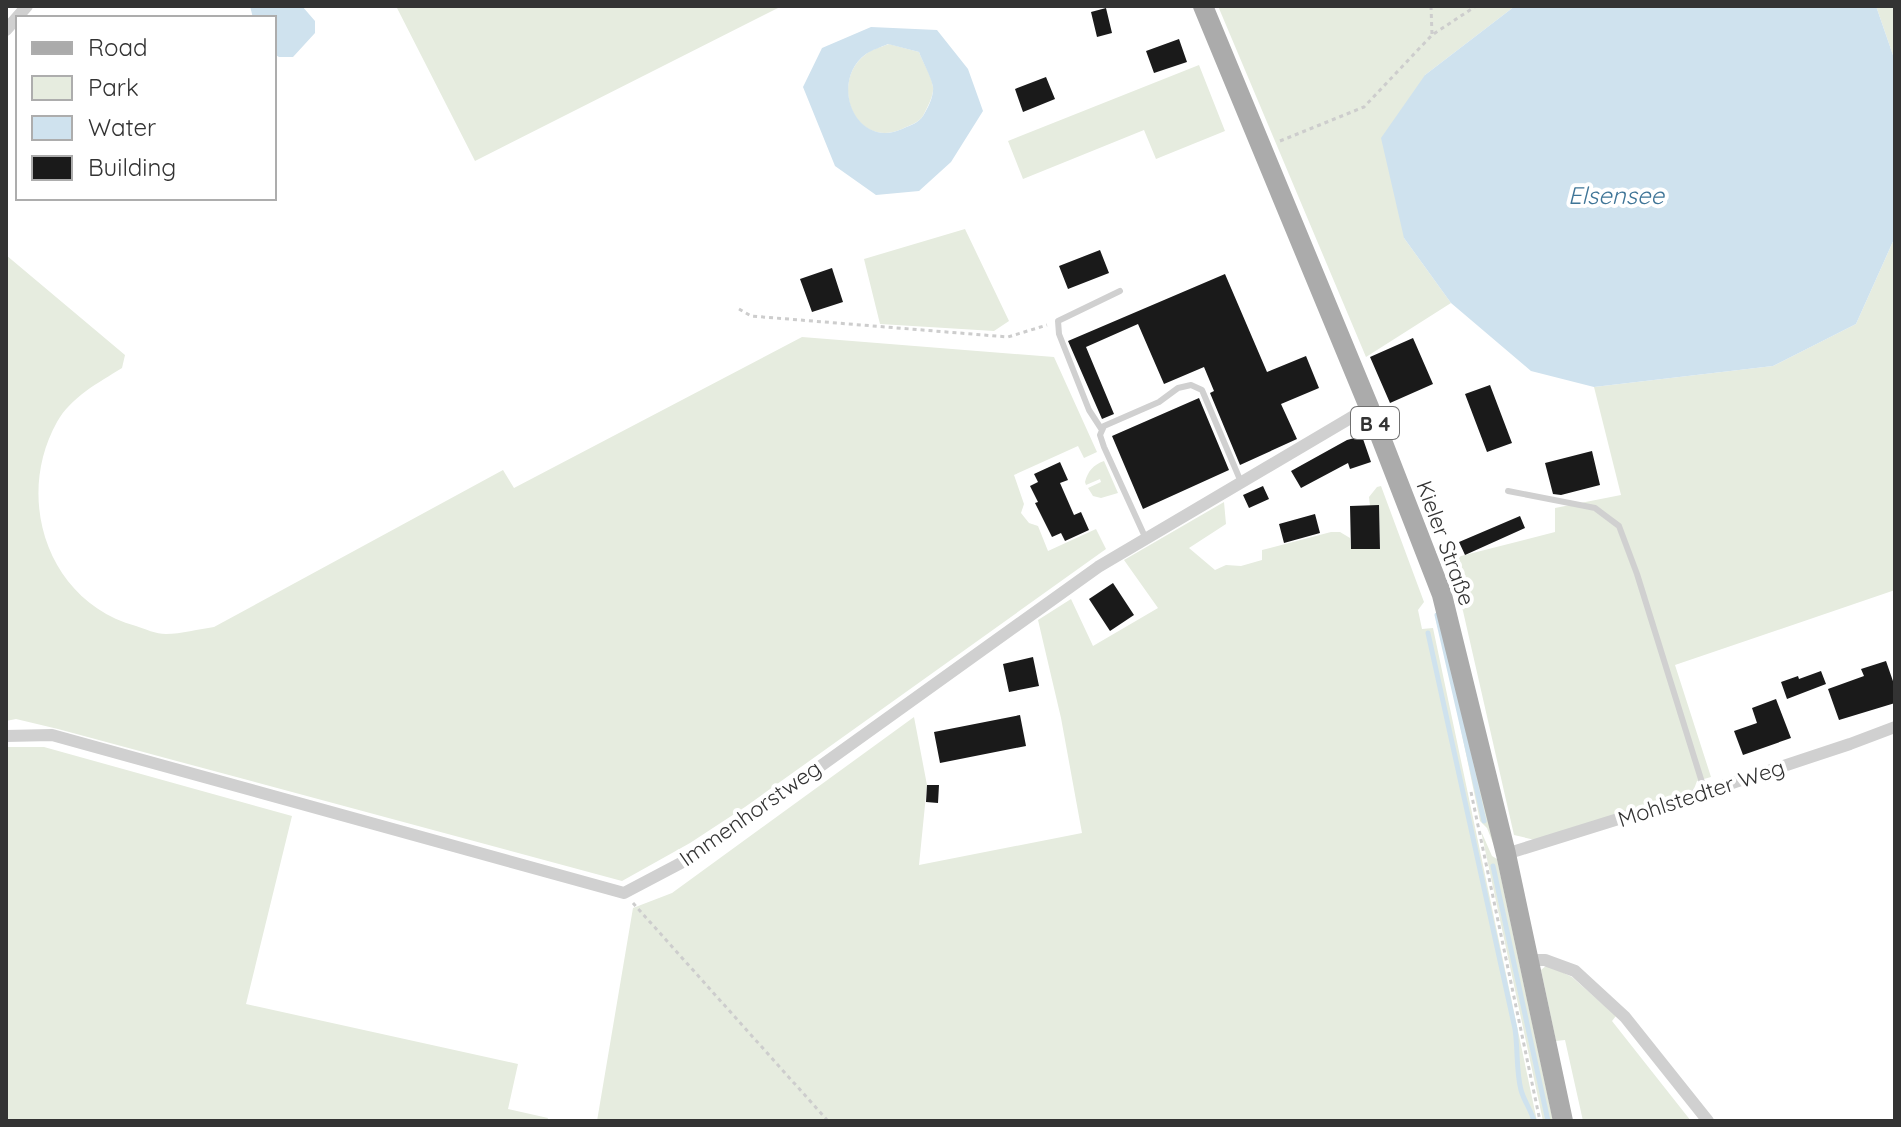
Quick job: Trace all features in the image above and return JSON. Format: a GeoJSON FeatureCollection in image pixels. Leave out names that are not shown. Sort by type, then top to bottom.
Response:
{"type":"FeatureCollection","features":[{"type":"Feature","properties":{"kind":"main road","name":"Kieler Straße"},"geometry":{"type":"LineString","coordinates":[[1203,6],[1369,407],[1442,595],[1506,854],[1563,1121]]}},
{"type":"Feature","properties":{"kind":"street","name":"Immenhorstweg"},"geometry":{"type":"LineString","coordinates":[[624,893],[698,854],[1098,567],[1369,407]]}},
{"type":"Feature","properties":{"kind":"street","name":"Mohlstedter Weg"},"geometry":{"type":"LineString","coordinates":[[1506,854],[1705,792],[1895,727]]}},
{"type":"Feature","properties":{"kind":"street"},"geometry":{"type":"LineString","coordinates":[[6,736],[52,735],[624,893]]}},
{"type":"Feature","properties":{"kind":"street"},"geometry":{"type":"LineString","coordinates":[[1528,960],[1545,960],[1575,971],[1625,1017],[1708,1121]]}},
{"type":"Feature","properties":{"kind":"lane"},"geometry":{"type":"LineString","coordinates":[[1102,430],[1089,410],[1059,334],[1058,321],[1120,291]]}},
{"type":"Feature","properties":{"kind":"lane"},"geometry":{"type":"LineString","coordinates":[[1146,539],[1104,447],[1100,435],[1104,426],[1159,402],[1178,388],[1191,385],[1202,390],[1241,482]]}},
{"type":"Feature","properties":{"kind":"lane"},"geometry":{"type":"LineString","coordinates":[[1508,491],[1595,508],[1619,526],[1705,792]]}},
{"type":"Feature","properties":{"kind":"path"},"geometry":{"type":"LineString","coordinates":[[1431,6],[1432,35]]}},
{"type":"Feature","properties":{"kind":"path"},"geometry":{"type":"LineString","coordinates":[[1261,148],[1364,107],[1432,35],[1476,6]]}},
{"type":"Feature","properties":{"kind":"path"},"geometry":{"type":"LineString","coordinates":[[739,309],[751,316],[1008,337],[1058,321]]}},
{"type":"Feature","properties":{"kind":"path"},"geometry":{"type":"LineString","coordinates":[[1478,825],[1540,1121]]}},
{"type":"Feature","properties":{"kind":"path"},"geometry":{"type":"LineString","coordinates":[[624,893],[828,1121]]}},
{"type":"Feature","properties":{"kind":"green space"},"geometry":{"type":"Polygon","coordinates":[[[396,6],[782,6],[475,161],[396,6]]]}},
{"type":"Feature","properties":{"kind":"green space"},"geometry":{"type":"Polygon","coordinates":[[[1218,6],[1515,6],[1425,75],[1404,238],[1451,303],[1366,357],[1218,6]]]}},
{"type":"Feature","properties":{"kind":"green space"},"geometry":{"type":"Polygon","coordinates":[[[1876,6],[1895,6],[1895,61],[1876,6]]]}},
{"type":"Feature","properties":{"kind":"green space"},"geometry":{"type":"Polygon","coordinates":[[[889,44],[919,52],[931,78],[933,91],[919,120],[885,133],[871,130],[860,122],[848,96],[849,80],[855,66],[868,52],[889,44]]]}},
{"type":"Feature","properties":{"kind":"green space"},"geometry":{"type":"Polygon","coordinates":[[[1199,65],[1225,131],[1156,159],[1144,130],[1023,179],[1008,141],[1199,65]]]}},
{"type":"Feature","properties":{"kind":"green space"},"geometry":{"type":"Polygon","coordinates":[[[965,229],[1009,321],[994,331],[880,324],[864,259],[965,229]]]}},
{"type":"Feature","properties":{"kind":"green space"},"geometry":{"type":"Polygon","coordinates":[[[1895,237],[1895,590],[1675,665],[1711,777],[1697,781],[1694,789],[1535,840],[1514,835],[1463,611],[1449,571],[1457,557],[1555,532],[1555,508],[1621,495],[1594,387],[1773,366],[1856,324],[1895,237]]]}},
{"type":"Feature","properties":{"kind":"green space"},"geometry":{"type":"Polygon","coordinates":[[[6,255],[125,355],[122,368],[77,398],[57,422],[44,452],[39,483],[40,514],[47,544],[61,571],[80,595],[106,614],[154,632],[172,634],[214,627],[503,470],[514,488],[802,337],[1054,357],[1097,452],[1084,458],[1078,446],[1014,475],[1024,504],[1021,513],[1029,523],[1038,526],[1048,551],[1096,529],[1106,549],[745,807],[690,843],[622,881],[58,729],[16,719],[6,721],[6,255]]]}},
{"type":"Feature","properties":{"kind":"green space"},"geometry":{"type":"Polygon","coordinates":[[[1104,461],[1118,493],[1101,498],[1093,496],[1088,488],[1101,482],[1100,479],[1086,485],[1085,482],[1092,469],[1104,461]]]}},
{"type":"Feature","properties":{"kind":"green space"},"geometry":{"type":"Polygon","coordinates":[[[1381,486],[1424,602],[1418,610],[1422,629],[1433,628],[1537,1121],[597,1121],[633,908],[672,893],[914,717],[927,785],[919,865],[1082,833],[1061,718],[1038,620],[1071,599],[1093,646],[1158,608],[1124,560],[1224,502],[1226,524],[1189,548],[1215,570],[1226,565],[1241,566],[1262,560],[1262,550],[1331,532],[1340,532],[1350,538],[1351,549],[1380,549],[1379,506],[1370,506],[1369,497],[1381,486]]]}},
{"type":"Feature","properties":{"kind":"green space"},"geometry":{"type":"Polygon","coordinates":[[[1435,605],[1495,848],[1487,828],[1480,821],[1435,605]]]}},
{"type":"Feature","properties":{"kind":"green space"},"geometry":{"type":"Polygon","coordinates":[[[6,747],[44,747],[292,816],[246,1004],[518,1064],[508,1109],[548,1118],[547,1121],[7,1121],[6,747]]]}},
{"type":"Feature","properties":{"kind":"green space"},"geometry":{"type":"Polygon","coordinates":[[[1481,831],[1492,856],[1497,859],[1553,1121],[1543,1121],[1481,831]]]}},
{"type":"Feature","properties":{"kind":"green space"},"geometry":{"type":"Polygon","coordinates":[[[1547,965],[1572,977],[1616,1016],[1612,1021],[1691,1121],[1583,1121],[1565,1040],[1556,1041],[1541,970],[1547,965]]]}},
{"type":"Feature","properties":{"kind":"water"},"geometry":{"type":"Polygon","coordinates":[[[250,6],[302,6],[315,21],[315,33],[293,57],[279,57],[276,55],[276,16],[252,16],[250,6]]]}},
{"type":"Feature","properties":{"kind":"water","name":"Elsensee"},"geometry":{"type":"Polygon","coordinates":[[[1515,6],[1876,6],[1895,61],[1895,237],[1856,324],[1773,366],[1594,387],[1531,371],[1451,303],[1404,238],[1381,138],[1425,75],[1515,6]]]}},
{"type":"Feature","properties":{"kind":"water"},"geometry":{"type":"Polygon","coordinates":[[[871,27],[937,30],[968,69],[983,111],[951,162],[919,191],[876,195],[835,166],[803,87],[822,48],[871,27]],[[888,44],[866,54],[855,66],[849,80],[849,96],[852,110],[860,122],[872,130],[886,133],[902,129],[923,116],[932,98],[933,87],[919,52],[888,44]]]}},
{"type":"Feature","properties":{"kind":"building"},"geometry":{"type":"Polygon","coordinates":[[[1106,8],[1112,33],[1097,37],[1091,12],[1106,8]]]}},
{"type":"Feature","properties":{"kind":"building"},"geometry":{"type":"Polygon","coordinates":[[[1179,39],[1187,62],[1154,73],[1146,51],[1179,39]]]}},
{"type":"Feature","properties":{"kind":"building"},"geometry":{"type":"Polygon","coordinates":[[[1046,77],[1055,99],[1023,112],[1015,89],[1046,77]]]}},
{"type":"Feature","properties":{"kind":"building"},"geometry":{"type":"Polygon","coordinates":[[[1100,250],[1109,273],[1068,289],[1059,266],[1100,250]]]}},
{"type":"Feature","properties":{"kind":"building"},"geometry":{"type":"Polygon","coordinates":[[[832,268],[843,302],[812,312],[800,279],[832,268]]]}},
{"type":"Feature","properties":{"kind":"building"},"geometry":{"type":"Polygon","coordinates":[[[1225,274],[1267,372],[1306,356],[1319,388],[1281,404],[1297,439],[1240,465],[1210,393],[1214,391],[1204,367],[1164,384],[1138,324],[1086,347],[1114,414],[1102,419],[1068,341],[1225,274]]]}},
{"type":"Feature","properties":{"kind":"building"},"geometry":{"type":"Polygon","coordinates":[[[1413,338],[1433,384],[1390,403],[1370,357],[1413,338]]]}},
{"type":"Feature","properties":{"kind":"building"},"geometry":{"type":"Polygon","coordinates":[[[1490,385],[1512,443],[1487,452],[1465,394],[1490,385]]]}},
{"type":"Feature","properties":{"kind":"building"},"geometry":{"type":"Polygon","coordinates":[[[1199,398],[1229,470],[1143,509],[1112,436],[1199,398]]]}},
{"type":"Feature","properties":{"kind":"building"},"geometry":{"type":"Polygon","coordinates":[[[1362,436],[1371,462],[1350,469],[1348,463],[1301,488],[1291,471],[1347,440],[1362,436]]]}},
{"type":"Feature","properties":{"kind":"building"},"geometry":{"type":"Polygon","coordinates":[[[1592,451],[1600,485],[1561,495],[1553,494],[1545,463],[1592,451]]]}},
{"type":"Feature","properties":{"kind":"building"},"geometry":{"type":"Polygon","coordinates":[[[1060,462],[1068,480],[1060,483],[1074,515],[1081,512],[1089,530],[1065,541],[1061,533],[1052,537],[1030,486],[1038,482],[1034,474],[1060,462]]]}},
{"type":"Feature","properties":{"kind":"building"},"geometry":{"type":"Polygon","coordinates":[[[1263,486],[1269,499],[1249,508],[1243,495],[1263,486]]]}},
{"type":"Feature","properties":{"kind":"building"},"geometry":{"type":"Polygon","coordinates":[[[1379,505],[1380,549],[1351,549],[1350,506],[1379,505]]]}},
{"type":"Feature","properties":{"kind":"building"},"geometry":{"type":"Polygon","coordinates":[[[1315,514],[1320,533],[1284,543],[1279,524],[1315,514]]]}},
{"type":"Feature","properties":{"kind":"building"},"geometry":{"type":"Polygon","coordinates":[[[1520,516],[1525,528],[1465,555],[1459,542],[1520,516]]]}},
{"type":"Feature","properties":{"kind":"building"},"geometry":{"type":"Polygon","coordinates":[[[1113,583],[1134,615],[1110,631],[1089,599],[1113,583]]]}},
{"type":"Feature","properties":{"kind":"building"},"geometry":{"type":"Polygon","coordinates":[[[1033,657],[1039,686],[1009,692],[1003,664],[1033,657]]]}},
{"type":"Feature","properties":{"kind":"building"},"geometry":{"type":"Polygon","coordinates":[[[1886,661],[1895,687],[1895,703],[1839,720],[1828,689],[1864,676],[1861,669],[1886,661]]]}},
{"type":"Feature","properties":{"kind":"building"},"geometry":{"type":"Polygon","coordinates":[[[1821,671],[1826,684],[1787,699],[1781,682],[1821,671]]]}},
{"type":"Feature","properties":{"kind":"building"},"geometry":{"type":"Polygon","coordinates":[[[1776,699],[1791,738],[1743,755],[1734,731],[1757,723],[1752,708],[1776,699]]]}},
{"type":"Feature","properties":{"kind":"building"},"geometry":{"type":"Polygon","coordinates":[[[1020,715],[1026,746],[940,763],[934,732],[1020,715]]]}},
{"type":"Feature","properties":{"kind":"building"},"geometry":{"type":"Polygon","coordinates":[[[927,785],[939,785],[938,803],[926,802],[927,785]]]}},
{"type":"Feature","properties":{"kind":"waterway"},"geometry":{"type":"LineString","coordinates":[[1437,615],[1484,821]]}},
{"type":"Feature","properties":{"kind":"waterway"},"geometry":{"type":"LineString","coordinates":[[1428,633],[1515,1029],[1521,1090],[1534,1121]]}},
{"type":"Feature","properties":{"kind":"waterway"},"geometry":{"type":"LineString","coordinates":[[1493,866],[1548,1121]]}}]}
